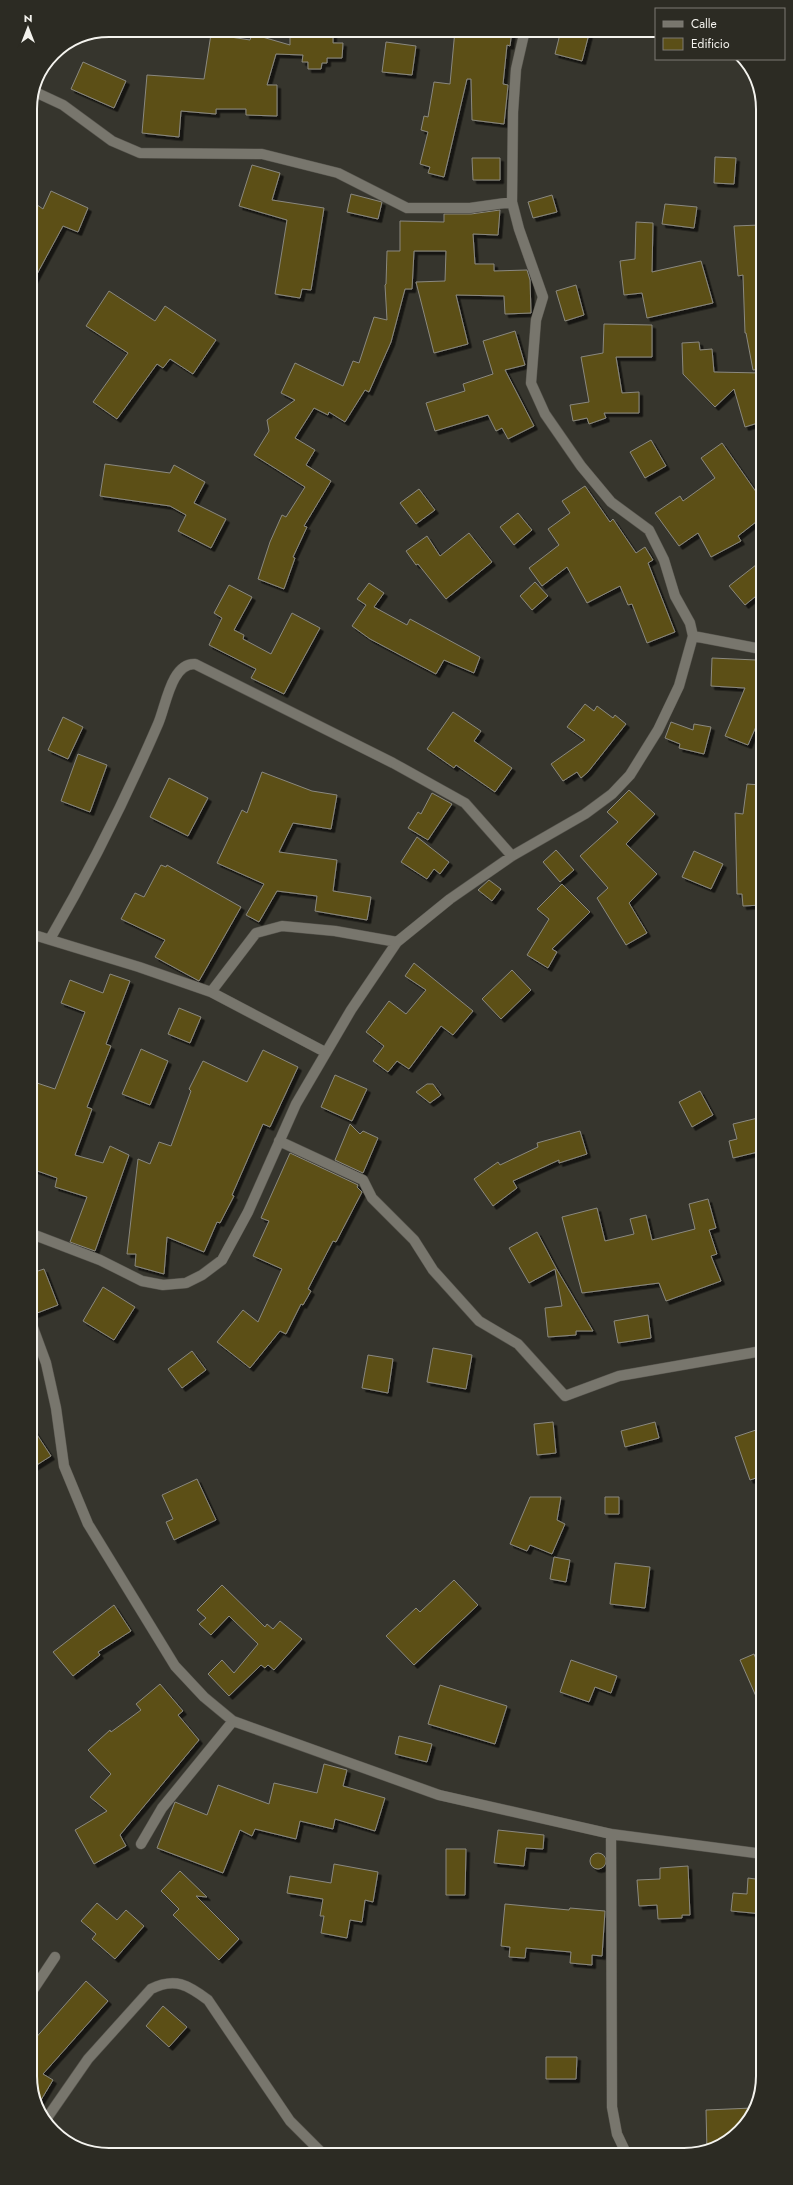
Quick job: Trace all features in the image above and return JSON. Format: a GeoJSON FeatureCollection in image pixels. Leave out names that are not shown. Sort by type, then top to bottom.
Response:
{"type":"FeatureCollection","features":[{"type":"Feature","properties":{"kind":"street"},"geometry":{"type":"LineString","coordinates":[[37,1236],[100,1260],[142,1281],[163,1285],[186,1283],[202,1275],[222,1260],[248,1212],[296,1104],[325,1052],[397,942],[450,900],[512,856],[585,814],[612,794],[630,775],[658,730],[679,686],[692,636],[690,623],[674,596],[664,560],[649,530],[611,502],[580,466],[545,414],[531,383],[536,320],[543,297],[518,229],[512,202],[513,112],[516,69],[523,37]]}},
{"type":"Feature","properties":{"kind":"street"},"geometry":{"type":"LineString","coordinates":[[39,94],[62,105],[112,141],[140,153],[262,154],[338,173],[407,208],[470,208],[512,202]]}},
{"type":"Feature","properties":{"kind":"street"},"geometry":{"type":"LineString","coordinates":[[692,636],[756,649]]}},
{"type":"Feature","properties":{"kind":"street"},"geometry":{"type":"LineString","coordinates":[[50,939],[131,785],[162,716],[173,681],[181,668],[187,664],[195,664],[372,752],[464,803],[512,856]]}},
{"type":"Feature","properties":{"kind":"street"},"geometry":{"type":"LineString","coordinates":[[211,992],[256,933],[282,926],[335,931],[397,942]]}},
{"type":"Feature","properties":{"kind":"street"},"geometry":{"type":"LineString","coordinates":[[37,936],[82,951],[139,967],[211,992],[325,1052]]}},
{"type":"Feature","properties":{"kind":"street"},"geometry":{"type":"LineString","coordinates":[[279,1141],[363,1180],[372,1198],[414,1240],[433,1270],[479,1321],[518,1344],[565,1396],[619,1376],[756,1352]]}},
{"type":"Feature","properties":{"kind":"street"},"geometry":{"type":"LineString","coordinates":[[37,1339],[46,1363],[56,1408],[64,1466],[88,1524],[176,1666],[204,1697],[233,1721],[440,1795],[611,1834],[756,1853]]}},
{"type":"Feature","properties":{"kind":"street"},"geometry":{"type":"LineString","coordinates":[[141,1844],[162,1808],[233,1721]]}},
{"type":"Feature","properties":{"kind":"street"},"geometry":{"type":"LineString","coordinates":[[611,1834],[612,2107],[617,2134],[624,2148]]}},
{"type":"Feature","properties":{"kind":"street"},"geometry":{"type":"LineString","coordinates":[[37,1984],[55,1957]]}},
{"type":"Feature","properties":{"kind":"street"},"geometry":{"type":"LineString","coordinates":[[49,2116],[88,2059],[151,1989],[161,1984],[178,1983],[192,1988],[208,2000],[290,2120],[318,2148]]}},
{"type":"Feature","properties":{"kind":"building"},"geometry":{"type":"Polygon","coordinates":[[[211,37],[230,37],[250,40],[251,37],[262,37],[290,45],[290,37],[333,37],[333,43],[343,43],[342,58],[327,58],[327,63],[322,63],[321,69],[308,69],[308,62],[302,62],[303,55],[276,54],[267,85],[277,85],[277,116],[246,115],[246,109],[216,109],[216,114],[181,111],[179,137],[142,133],[147,75],[204,79],[211,37]]]}},
{"type":"Feature","properties":{"kind":"building"},"geometry":{"type":"Polygon","coordinates":[[[454,37],[511,37],[510,46],[507,45],[503,84],[508,85],[504,124],[472,120],[471,79],[467,79],[444,177],[428,173],[430,167],[420,164],[428,132],[421,130],[424,116],[428,117],[434,82],[450,84],[454,37]]]}},
{"type":"Feature","properties":{"kind":"building"},"geometry":{"type":"Polygon","coordinates":[[[559,37],[588,37],[582,61],[555,54],[559,37]]]}},
{"type":"Feature","properties":{"kind":"building"},"geometry":{"type":"Polygon","coordinates":[[[386,42],[416,46],[412,75],[382,72],[386,42]]]}},
{"type":"Feature","properties":{"kind":"building"},"geometry":{"type":"Polygon","coordinates":[[[83,62],[126,81],[114,108],[71,89],[83,62]]]}},
{"type":"Feature","properties":{"kind":"building"},"geometry":{"type":"Polygon","coordinates":[[[715,157],[736,158],[734,184],[714,183],[715,157]]]}},
{"type":"Feature","properties":{"kind":"building"},"geometry":{"type":"Polygon","coordinates":[[[472,158],[500,158],[500,180],[473,180],[472,158]]]}},
{"type":"Feature","properties":{"kind":"building"},"geometry":{"type":"Polygon","coordinates":[[[252,165],[280,173],[272,200],[324,208],[311,290],[302,289],[300,298],[275,294],[287,220],[239,206],[252,165]]]}},
{"type":"Feature","properties":{"kind":"building"},"geometry":{"type":"Polygon","coordinates":[[[51,191],[88,208],[78,232],[63,226],[37,274],[37,205],[43,209],[51,191]]]}},
{"type":"Feature","properties":{"kind":"building"},"geometry":{"type":"Polygon","coordinates":[[[351,194],[382,202],[378,219],[347,212],[351,194]]]}},
{"type":"Feature","properties":{"kind":"building"},"geometry":{"type":"Polygon","coordinates":[[[552,195],[557,212],[533,218],[528,202],[552,195]]]}},
{"type":"Feature","properties":{"kind":"building"},"geometry":{"type":"Polygon","coordinates":[[[665,204],[697,207],[694,228],[662,224],[665,204]]]}},
{"type":"Feature","properties":{"kind":"building"},"geometry":{"type":"Polygon","coordinates":[[[500,210],[498,235],[473,234],[475,264],[494,264],[494,271],[527,270],[530,280],[531,313],[505,314],[504,296],[456,295],[468,344],[434,353],[416,282],[445,281],[446,251],[414,251],[412,289],[405,289],[391,342],[369,392],[365,390],[345,422],[329,412],[328,415],[314,408],[295,438],[315,450],[306,465],[331,481],[304,526],[307,527],[293,557],[295,558],[284,589],[258,579],[270,542],[282,515],[286,517],[305,487],[254,455],[269,431],[267,420],[295,400],[281,393],[295,363],[343,386],[353,361],[359,363],[374,317],[387,320],[385,285],[387,251],[400,251],[400,221],[444,222],[444,214],[471,214],[500,210]]]}},
{"type":"Feature","properties":{"kind":"building"},"geometry":{"type":"Polygon","coordinates":[[[636,222],[653,223],[652,272],[701,261],[713,303],[647,318],[642,293],[624,295],[620,261],[635,259],[636,222]]]}},
{"type":"Feature","properties":{"kind":"building"},"geometry":{"type":"Polygon","coordinates":[[[756,225],[756,370],[753,370],[745,333],[743,275],[738,276],[734,226],[756,225]]]}},
{"type":"Feature","properties":{"kind":"building"},"geometry":{"type":"Polygon","coordinates":[[[576,285],[584,315],[565,321],[556,291],[576,285]]]}},
{"type":"Feature","properties":{"kind":"building"},"geometry":{"type":"Polygon","coordinates":[[[109,291],[155,321],[165,306],[216,340],[193,374],[170,359],[163,368],[157,364],[117,419],[93,402],[128,353],[86,326],[109,291]]]}},
{"type":"Feature","properties":{"kind":"building"},"geometry":{"type":"Polygon","coordinates":[[[604,324],[652,325],[652,357],[616,357],[622,393],[639,392],[639,413],[604,413],[606,418],[589,424],[587,418],[573,421],[570,405],[589,402],[581,357],[603,353],[604,324]]]}},
{"type":"Feature","properties":{"kind":"building"},"geometry":{"type":"Polygon","coordinates":[[[515,331],[525,365],[505,370],[534,426],[508,439],[502,428],[496,431],[488,415],[435,431],[426,403],[465,391],[463,384],[493,374],[483,341],[515,331]]]}},
{"type":"Feature","properties":{"kind":"building"},"geometry":{"type":"Polygon","coordinates":[[[699,342],[700,350],[712,349],[714,372],[756,373],[756,424],[745,427],[734,389],[715,407],[683,374],[682,343],[699,342]]]}},
{"type":"Feature","properties":{"kind":"building"},"geometry":{"type":"Polygon","coordinates":[[[651,440],[666,466],[645,478],[630,452],[651,440]]]}},
{"type":"Feature","properties":{"kind":"building"},"geometry":{"type":"Polygon","coordinates":[[[722,443],[756,492],[756,522],[738,536],[741,541],[711,557],[698,533],[679,546],[655,513],[680,496],[683,501],[715,478],[701,458],[722,443]]]}},
{"type":"Feature","properties":{"kind":"building"},"geometry":{"type":"Polygon","coordinates":[[[105,464],[170,473],[174,465],[205,482],[194,503],[226,519],[211,548],[178,531],[186,515],[170,506],[100,496],[105,464]]]}},
{"type":"Feature","properties":{"kind":"building"},"geometry":{"type":"Polygon","coordinates":[[[585,486],[610,522],[613,519],[636,553],[645,547],[653,560],[648,563],[675,632],[647,643],[632,604],[628,605],[620,586],[587,603],[567,567],[542,586],[529,568],[559,545],[548,529],[570,513],[562,501],[585,486]]]}},
{"type":"Feature","properties":{"kind":"building"},"geometry":{"type":"Polygon","coordinates":[[[419,489],[435,510],[416,524],[400,503],[419,489]]]}},
{"type":"Feature","properties":{"kind":"building"},"geometry":{"type":"Polygon","coordinates":[[[518,513],[532,530],[514,545],[500,527],[518,513]]]}},
{"type":"Feature","properties":{"kind":"building"},"geometry":{"type":"Polygon","coordinates":[[[469,533],[492,562],[446,599],[418,564],[416,565],[406,551],[427,536],[440,556],[469,533]]]}},
{"type":"Feature","properties":{"kind":"building"},"geometry":{"type":"Polygon","coordinates":[[[756,565],[756,596],[745,605],[729,586],[756,565]]]}},
{"type":"Feature","properties":{"kind":"building"},"geometry":{"type":"Polygon","coordinates":[[[535,582],[548,596],[532,610],[520,596],[535,582]]]}},
{"type":"Feature","properties":{"kind":"building"},"geometry":{"type":"Polygon","coordinates":[[[369,583],[384,593],[374,607],[407,625],[410,619],[480,657],[474,673],[444,660],[436,674],[370,639],[352,626],[366,605],[357,599],[369,583]]]}},
{"type":"Feature","properties":{"kind":"building"},"geometry":{"type":"Polygon","coordinates":[[[229,585],[252,597],[234,630],[244,635],[243,639],[271,654],[292,613],[320,628],[284,694],[251,678],[256,669],[209,645],[222,618],[214,613],[229,585]]]}},
{"type":"Feature","properties":{"kind":"building"},"geometry":{"type":"Polygon","coordinates":[[[712,658],[756,660],[756,727],[748,745],[725,736],[745,688],[711,686],[712,658]]]}},
{"type":"Feature","properties":{"kind":"building"},"geometry":{"type":"Polygon","coordinates":[[[585,704],[594,711],[597,706],[613,718],[615,715],[626,724],[588,772],[581,778],[577,772],[563,781],[551,764],[585,740],[567,727],[585,704]]]}},
{"type":"Feature","properties":{"kind":"building"},"geometry":{"type":"Polygon","coordinates":[[[453,712],[481,731],[474,741],[512,768],[495,792],[456,765],[454,768],[427,749],[453,712]]]}},
{"type":"Feature","properties":{"kind":"building"},"geometry":{"type":"Polygon","coordinates":[[[63,717],[83,727],[68,759],[48,750],[63,717]]]}},
{"type":"Feature","properties":{"kind":"building"},"geometry":{"type":"Polygon","coordinates":[[[671,722],[693,730],[694,724],[711,727],[704,754],[679,748],[680,744],[665,738],[671,722]]]}},
{"type":"Feature","properties":{"kind":"building"},"geometry":{"type":"Polygon","coordinates":[[[78,754],[107,765],[90,812],[61,801],[78,754]]]}},
{"type":"Feature","properties":{"kind":"building"},"geometry":{"type":"Polygon","coordinates":[[[262,772],[312,791],[337,795],[331,829],[293,823],[279,852],[337,860],[333,891],[371,897],[367,920],[315,911],[317,896],[277,891],[259,922],[246,915],[264,884],[217,863],[242,810],[247,813],[262,772]]]}},
{"type":"Feature","properties":{"kind":"building"},"geometry":{"type":"Polygon","coordinates":[[[169,778],[208,798],[188,836],[150,817],[169,778]]]}},
{"type":"Feature","properties":{"kind":"building"},"geometry":{"type":"Polygon","coordinates":[[[747,784],[756,785],[756,905],[743,906],[742,894],[737,894],[735,813],[743,814],[747,784]]]}},
{"type":"Feature","properties":{"kind":"building"},"geometry":{"type":"Polygon","coordinates":[[[629,790],[655,814],[626,844],[657,874],[629,903],[647,933],[626,945],[597,898],[608,888],[580,856],[618,822],[607,812],[629,790]]]}},
{"type":"Feature","properties":{"kind":"building"},"geometry":{"type":"Polygon","coordinates":[[[432,793],[452,804],[428,840],[408,828],[418,812],[421,814],[432,793]]]}},
{"type":"Feature","properties":{"kind":"building"},"geometry":{"type":"Polygon","coordinates":[[[417,837],[449,862],[440,874],[434,869],[427,879],[401,862],[417,837]]]}},
{"type":"Feature","properties":{"kind":"building"},"geometry":{"type":"Polygon","coordinates":[[[556,850],[574,870],[560,882],[543,862],[556,850]]]}},
{"type":"Feature","properties":{"kind":"building"},"geometry":{"type":"Polygon","coordinates":[[[694,851],[723,864],[711,889],[682,877],[694,851]]]}},
{"type":"Feature","properties":{"kind":"building"},"geometry":{"type":"Polygon","coordinates":[[[161,865],[166,867],[167,865],[241,907],[199,981],[155,957],[165,940],[121,919],[135,893],[144,897],[161,865]]]}},
{"type":"Feature","properties":{"kind":"building"},"geometry":{"type":"Polygon","coordinates":[[[489,880],[501,889],[492,901],[478,890],[489,880]]]}},
{"type":"Feature","properties":{"kind":"building"},"geometry":{"type":"Polygon","coordinates":[[[562,884],[590,912],[552,949],[557,952],[548,968],[527,955],[549,919],[537,909],[562,884]]]}},
{"type":"Feature","properties":{"kind":"building"},"geometry":{"type":"Polygon","coordinates":[[[414,963],[473,1011],[453,1035],[441,1026],[409,1069],[397,1061],[388,1072],[373,1061],[384,1046],[366,1032],[389,1001],[406,1014],[426,990],[405,976],[414,963]]]}},
{"type":"Feature","properties":{"kind":"building"},"geometry":{"type":"Polygon","coordinates":[[[512,970],[531,990],[501,1019],[482,999],[512,970]]]}},
{"type":"Feature","properties":{"kind":"building"},"geometry":{"type":"Polygon","coordinates":[[[110,974],[130,981],[106,1044],[111,1046],[87,1107],[92,1109],[75,1155],[103,1163],[110,1146],[129,1155],[95,1251],[70,1242],[87,1197],[55,1187],[57,1178],[37,1171],[37,1083],[55,1089],[85,1012],[61,1003],[70,980],[103,993],[110,974]]]}},
{"type":"Feature","properties":{"kind":"building"},"geometry":{"type":"Polygon","coordinates":[[[179,1008],[201,1017],[190,1043],[168,1034],[179,1008]]]}},
{"type":"Feature","properties":{"kind":"building"},"geometry":{"type":"Polygon","coordinates":[[[141,1049],[168,1061],[150,1105],[122,1094],[141,1049]]]}},
{"type":"Feature","properties":{"kind":"building"},"geometry":{"type":"Polygon","coordinates":[[[263,1050],[298,1067],[270,1127],[263,1124],[232,1195],[234,1196],[220,1223],[217,1222],[204,1252],[167,1237],[164,1274],[135,1266],[136,1254],[127,1254],[138,1159],[150,1164],[159,1142],[171,1146],[191,1091],[189,1089],[203,1061],[247,1082],[263,1050]]]}},
{"type":"Feature","properties":{"kind":"building"},"geometry":{"type":"Polygon","coordinates":[[[335,1075],[367,1089],[352,1121],[321,1107],[335,1075]]]}},
{"type":"Feature","properties":{"kind":"building"},"geometry":{"type":"Polygon","coordinates":[[[427,1084],[433,1084],[441,1095],[430,1103],[416,1092],[427,1084]]]}},
{"type":"Feature","properties":{"kind":"building"},"geometry":{"type":"Polygon","coordinates":[[[700,1091],[713,1115],[692,1127],[679,1102],[700,1091]]]}},
{"type":"Feature","properties":{"kind":"building"},"geometry":{"type":"Polygon","coordinates":[[[756,1118],[756,1152],[733,1158],[729,1141],[737,1139],[733,1124],[756,1118]]]}},
{"type":"Feature","properties":{"kind":"building"},"geometry":{"type":"Polygon","coordinates":[[[350,1124],[360,1134],[363,1131],[378,1138],[363,1173],[335,1160],[350,1124]]]}},
{"type":"Feature","properties":{"kind":"building"},"geometry":{"type":"Polygon","coordinates":[[[580,1131],[587,1154],[559,1163],[559,1160],[513,1181],[517,1188],[493,1206],[474,1179],[498,1162],[500,1165],[538,1147],[537,1143],[580,1131]]]}},
{"type":"Feature","properties":{"kind":"building"},"geometry":{"type":"Polygon","coordinates":[[[290,1153],[358,1185],[357,1187],[362,1192],[336,1242],[333,1241],[308,1289],[311,1291],[303,1305],[301,1304],[286,1334],[280,1331],[250,1368],[217,1342],[243,1310],[258,1322],[282,1269],[253,1256],[269,1221],[261,1218],[290,1153]]]}},
{"type":"Feature","properties":{"kind":"building"},"geometry":{"type":"Polygon","coordinates":[[[708,1199],[716,1228],[709,1230],[717,1254],[711,1256],[721,1281],[666,1301],[659,1283],[582,1293],[562,1217],[597,1208],[605,1241],[634,1234],[630,1219],[646,1215],[652,1240],[695,1229],[689,1204],[708,1199]]]}},
{"type":"Feature","properties":{"kind":"building"},"geometry":{"type":"Polygon","coordinates":[[[537,1232],[593,1331],[576,1331],[576,1335],[548,1337],[545,1308],[562,1306],[555,1269],[529,1283],[509,1248],[537,1232]]]}},
{"type":"Feature","properties":{"kind":"building"},"geometry":{"type":"Polygon","coordinates":[[[44,1269],[58,1305],[37,1313],[37,1271],[44,1269]]]}},
{"type":"Feature","properties":{"kind":"building"},"geometry":{"type":"Polygon","coordinates":[[[103,1287],[135,1307],[114,1340],[83,1321],[103,1287]]]}},
{"type":"Feature","properties":{"kind":"building"},"geometry":{"type":"Polygon","coordinates":[[[648,1315],[651,1338],[618,1343],[614,1321],[648,1315]]]}},
{"type":"Feature","properties":{"kind":"building"},"geometry":{"type":"Polygon","coordinates":[[[433,1348],[472,1355],[466,1389],[427,1382],[433,1348]]]}},
{"type":"Feature","properties":{"kind":"building"},"geometry":{"type":"Polygon","coordinates":[[[192,1351],[206,1370],[182,1388],[168,1369],[192,1351]]]}},
{"type":"Feature","properties":{"kind":"building"},"geometry":{"type":"Polygon","coordinates":[[[368,1355],[393,1359],[388,1393],[362,1388],[368,1355]]]}},
{"type":"Feature","properties":{"kind":"building"},"geometry":{"type":"Polygon","coordinates":[[[553,1422],[556,1453],[537,1455],[534,1424],[553,1422]]]}},
{"type":"Feature","properties":{"kind":"building"},"geometry":{"type":"Polygon","coordinates":[[[655,1422],[659,1438],[625,1447],[621,1431],[655,1422]]]}},
{"type":"Feature","properties":{"kind":"building"},"geometry":{"type":"Polygon","coordinates":[[[756,1430],[756,1478],[750,1480],[735,1437],[756,1430]]]}},
{"type":"Feature","properties":{"kind":"building"},"geometry":{"type":"Polygon","coordinates":[[[37,1435],[51,1456],[37,1465],[37,1435]]]}},
{"type":"Feature","properties":{"kind":"building"},"geometry":{"type":"Polygon","coordinates":[[[197,1479],[216,1520],[174,1540],[166,1522],[173,1519],[162,1495],[197,1479]]]}},
{"type":"Feature","properties":{"kind":"building"},"geometry":{"type":"Polygon","coordinates":[[[530,1497],[561,1497],[557,1520],[565,1524],[552,1554],[530,1545],[527,1551],[510,1544],[530,1497]]]}},
{"type":"Feature","properties":{"kind":"building"},"geometry":{"type":"Polygon","coordinates":[[[605,1497],[619,1497],[619,1514],[605,1514],[605,1497]]]}},
{"type":"Feature","properties":{"kind":"building"},"geometry":{"type":"Polygon","coordinates":[[[554,1557],[570,1560],[566,1582],[550,1579],[554,1557]]]}},
{"type":"Feature","properties":{"kind":"building"},"geometry":{"type":"Polygon","coordinates":[[[615,1563],[650,1567],[645,1608],[610,1604],[615,1563]]]}},
{"type":"Feature","properties":{"kind":"building"},"geometry":{"type":"Polygon","coordinates":[[[454,1580],[478,1605],[414,1665],[386,1636],[416,1608],[420,1612],[454,1580]]]}},
{"type":"Feature","properties":{"kind":"building"},"geometry":{"type":"Polygon","coordinates":[[[222,1585],[265,1627],[267,1624],[273,1629],[280,1621],[302,1639],[274,1670],[268,1665],[265,1668],[261,1665],[229,1696],[208,1674],[222,1660],[234,1673],[258,1644],[229,1616],[211,1635],[199,1624],[206,1618],[197,1610],[222,1585]]]}},
{"type":"Feature","properties":{"kind":"building"},"geometry":{"type":"Polygon","coordinates":[[[114,1605],[131,1631],[98,1652],[100,1655],[73,1676],[53,1652],[114,1605]]]}},
{"type":"Feature","properties":{"kind":"building"},"geometry":{"type":"Polygon","coordinates":[[[754,1654],[756,1659],[756,1696],[740,1660],[754,1654]]]}},
{"type":"Feature","properties":{"kind":"building"},"geometry":{"type":"Polygon","coordinates":[[[571,1660],[617,1676],[611,1693],[595,1687],[589,1702],[560,1692],[571,1660]]]}},
{"type":"Feature","properties":{"kind":"building"},"geometry":{"type":"Polygon","coordinates":[[[160,1684],[183,1711],[178,1715],[199,1740],[120,1835],[126,1846],[94,1864],[75,1830],[107,1811],[90,1797],[111,1774],[88,1750],[110,1730],[111,1732],[141,1710],[136,1704],[160,1684]]]}},
{"type":"Feature","properties":{"kind":"building"},"geometry":{"type":"Polygon","coordinates":[[[440,1685],[507,1706],[495,1744],[428,1724],[440,1685]]]}},
{"type":"Feature","properties":{"kind":"building"},"geometry":{"type":"Polygon","coordinates":[[[399,1736],[432,1744],[427,1762],[395,1754],[399,1736]]]}},
{"type":"Feature","properties":{"kind":"building"},"geometry":{"type":"Polygon","coordinates":[[[324,1764],[347,1770],[343,1786],[385,1798],[375,1831],[335,1819],[333,1829],[300,1821],[296,1839],[255,1829],[252,1836],[240,1830],[223,1873],[157,1848],[175,1802],[207,1815],[218,1785],[269,1804],[274,1783],[317,1793],[324,1764]]]}},
{"type":"Feature","properties":{"kind":"building"},"geometry":{"type":"Polygon","coordinates":[[[498,1830],[544,1835],[543,1849],[526,1848],[524,1866],[494,1863],[498,1830]]]}},
{"type":"Feature","properties":{"kind":"building"},"geometry":{"type":"Polygon","coordinates":[[[446,1849],[466,1849],[465,1895],[446,1895],[446,1849]]]}},
{"type":"Feature","properties":{"kind":"building"},"geometry":{"type":"Polygon","coordinates":[[[598,1853],[605,1858],[606,1861],[601,1868],[598,1869],[591,1864],[590,1861],[595,1854],[598,1853]]]}},
{"type":"Feature","properties":{"kind":"building"},"geometry":{"type":"Polygon","coordinates":[[[334,1864],[378,1872],[373,1902],[365,1900],[362,1922],[350,1920],[347,1938],[321,1933],[324,1916],[320,1916],[323,1899],[287,1893],[290,1876],[331,1883],[334,1864]]]}},
{"type":"Feature","properties":{"kind":"building"},"geometry":{"type":"Polygon","coordinates":[[[688,1866],[690,1915],[682,1915],[682,1918],[658,1919],[657,1905],[639,1906],[637,1880],[660,1879],[660,1868],[688,1866]]]}},
{"type":"Feature","properties":{"kind":"building"},"geometry":{"type":"Polygon","coordinates":[[[180,1871],[207,1897],[196,1896],[239,1939],[219,1960],[173,1915],[179,1909],[161,1891],[180,1871]]]}},
{"type":"Feature","properties":{"kind":"building"},"geometry":{"type":"Polygon","coordinates":[[[748,1878],[756,1879],[756,1913],[731,1911],[733,1893],[747,1894],[748,1878]]]}},
{"type":"Feature","properties":{"kind":"building"},"geometry":{"type":"Polygon","coordinates":[[[97,1903],[117,1920],[126,1910],[144,1926],[115,1959],[92,1939],[96,1934],[81,1921],[97,1903]]]}},
{"type":"Feature","properties":{"kind":"building"},"geometry":{"type":"Polygon","coordinates":[[[505,1904],[569,1910],[570,1908],[605,1911],[602,1956],[592,1955],[592,1965],[570,1963],[571,1952],[526,1948],[525,1958],[509,1957],[510,1947],[501,1946],[505,1904]]]}},
{"type":"Feature","properties":{"kind":"building"},"geometry":{"type":"Polygon","coordinates":[[[86,1981],[108,2001],[43,2074],[53,2080],[41,2100],[37,2076],[37,2036],[86,1981]]]}},
{"type":"Feature","properties":{"kind":"building"},"geometry":{"type":"Polygon","coordinates":[[[163,2006],[187,2027],[169,2047],[146,2026],[163,2006]]]}},
{"type":"Feature","properties":{"kind":"building"},"geometry":{"type":"Polygon","coordinates":[[[546,2057],[577,2057],[576,2079],[546,2079],[546,2057]]]}},
{"type":"Feature","properties":{"kind":"building"},"geometry":{"type":"Polygon","coordinates":[[[749,2108],[732,2130],[707,2145],[706,2110],[749,2108]]]}}]}
